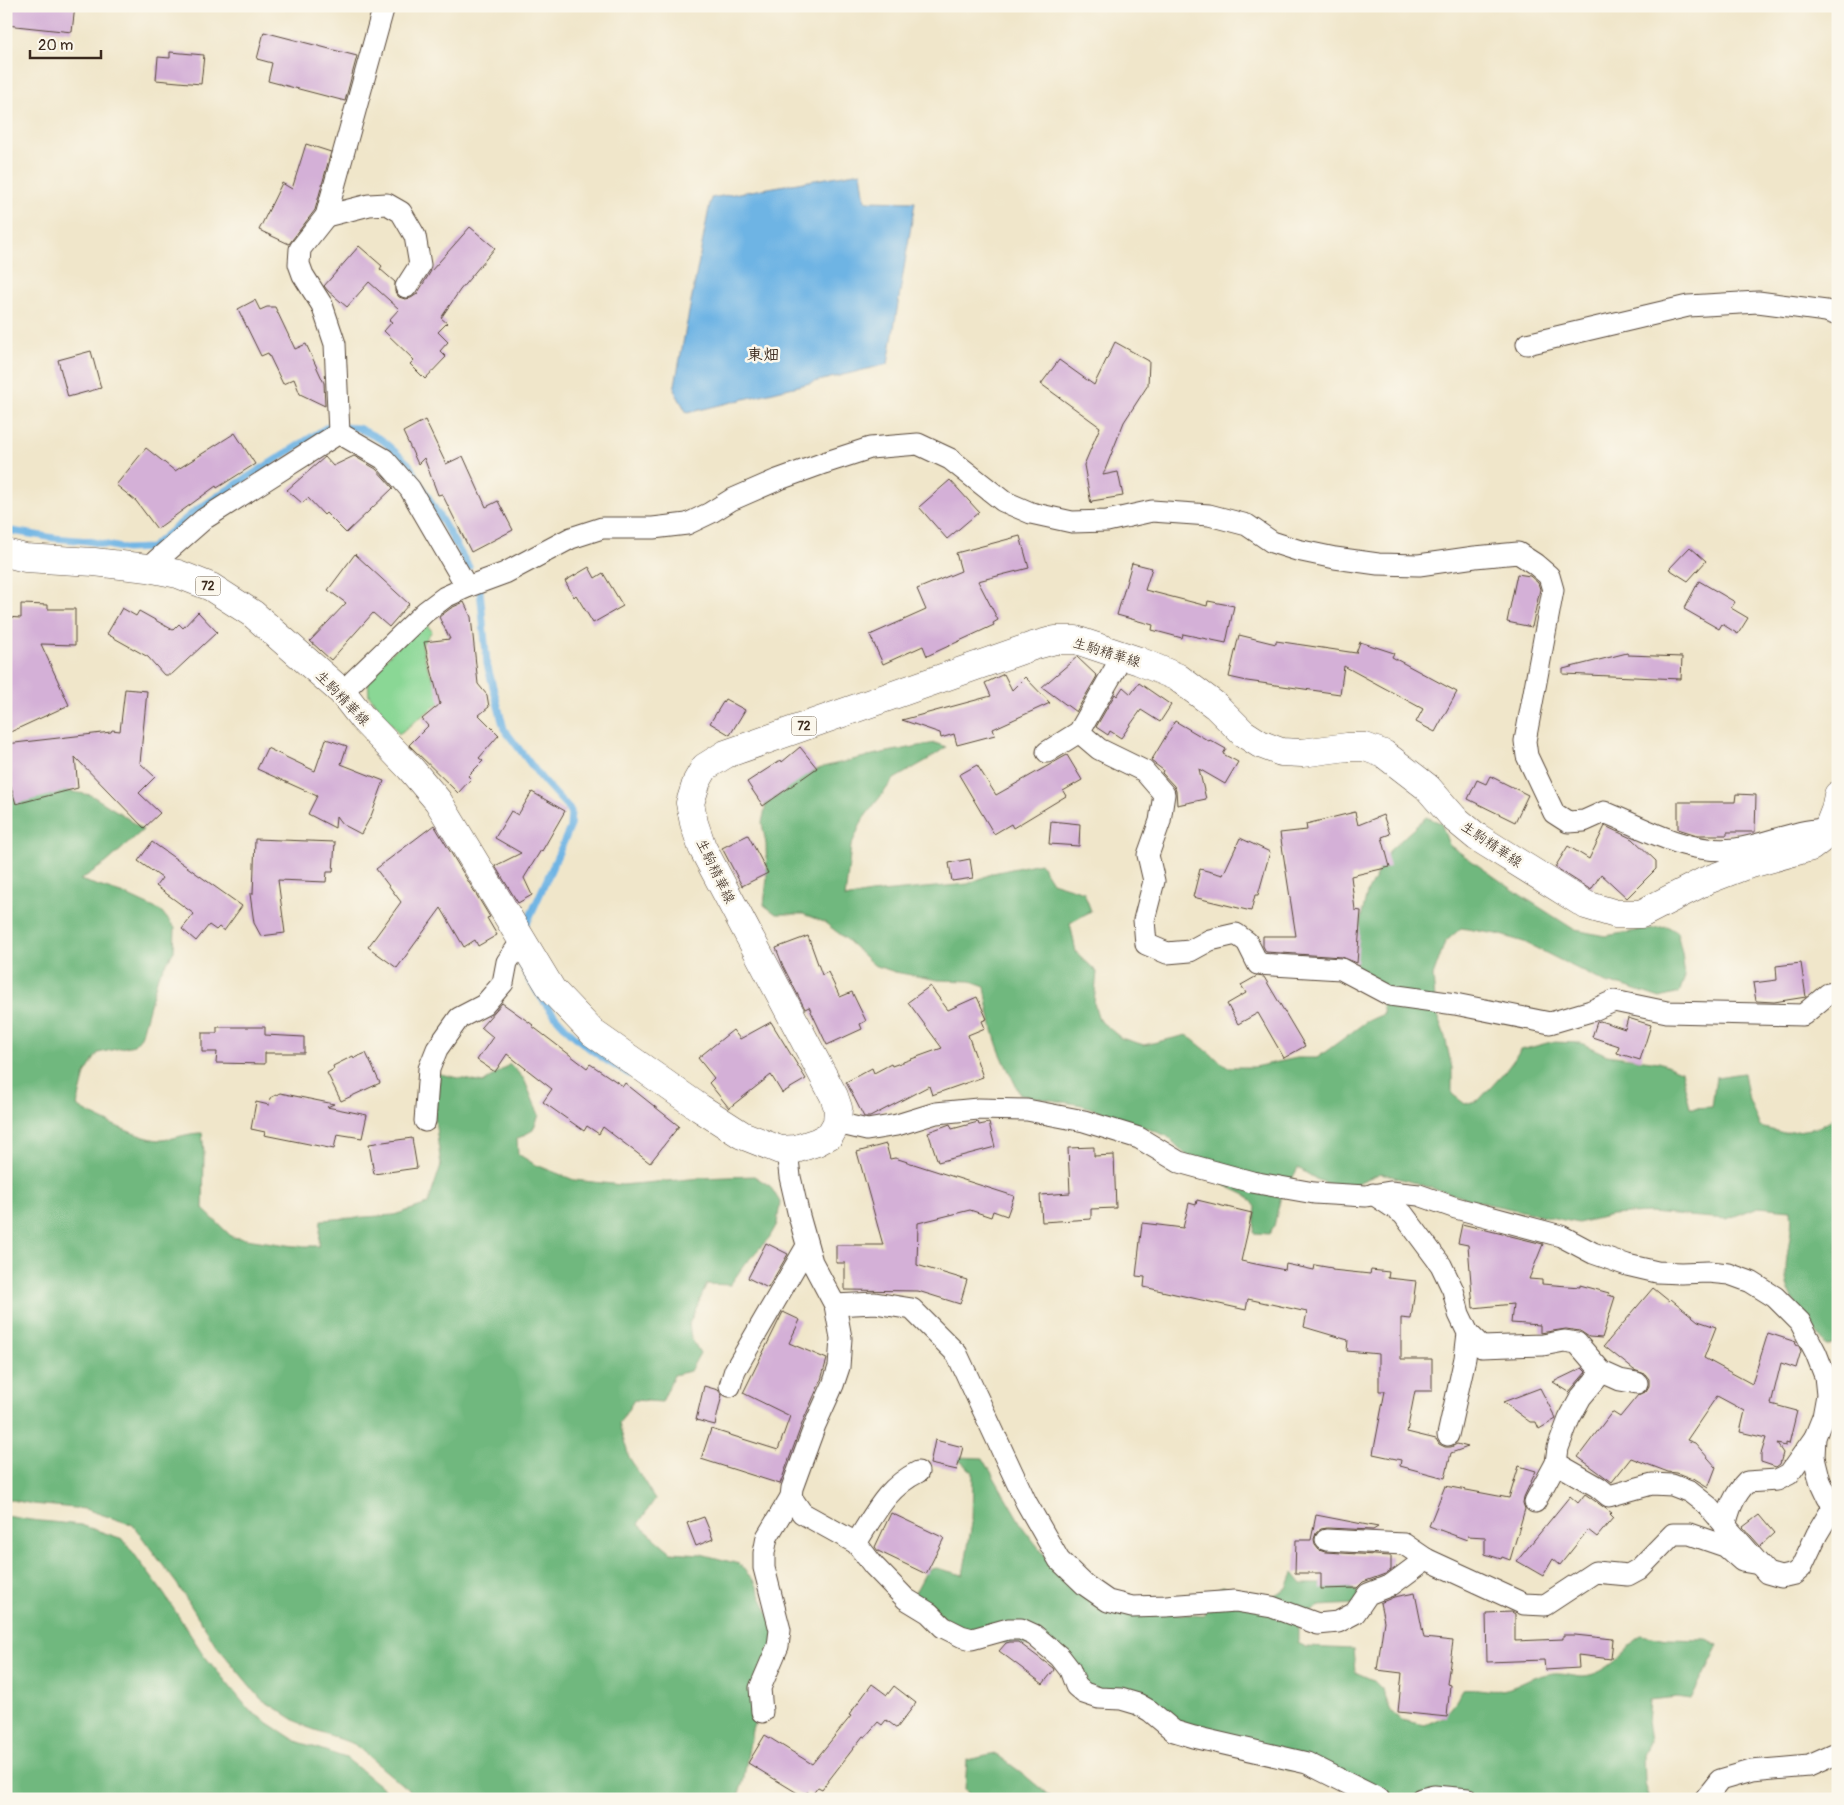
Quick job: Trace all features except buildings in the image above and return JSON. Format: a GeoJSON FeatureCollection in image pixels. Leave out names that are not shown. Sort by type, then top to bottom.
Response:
{"type":"FeatureCollection","features":[{"type":"Feature","properties":{"kind":"main road","name":"生駒精華線"},"geometry":{"type":"LineString","coordinates":[[6,553],[25,558],[94,562],[148,568],[178,574],[211,588],[253,614],[342,692],[363,719],[410,768],[438,801],[552,990],[593,1033],[742,1135],[780,1150],[796,1149],[817,1142],[830,1135],[837,1123],[838,1108],[834,1096],[702,848],[690,803],[697,781],[705,767],[726,754],[1033,646],[1056,640],[1076,640],[1123,655],[1177,677],[1216,706],[1243,733],[1260,744],[1281,752],[1302,753],[1347,747],[1365,747],[1384,754],[1427,787],[1454,818],[1477,837],[1586,905],[1616,914],[1641,914],[1705,881],[1744,866],[1811,847],[1833,829],[1838,794]]}},
{"type":"Feature","properties":{"kind":"street"},"geometry":{"type":"LineString","coordinates":[[339,433],[335,344],[322,305],[303,275],[299,264],[300,248],[326,216],[384,6]]}},
{"type":"Feature","properties":{"kind":"street"},"geometry":{"type":"LineString","coordinates":[[326,216],[369,204],[387,204],[402,212],[415,236],[420,265],[406,287]]}},
{"type":"Feature","properties":{"kind":"street"},"geometry":{"type":"LineString","coordinates":[[1527,344],[1688,306],[1758,302],[1826,311],[1838,315]]}},
{"type":"Feature","properties":{"kind":"street"},"geometry":{"type":"LineString","coordinates":[[148,568],[204,519],[339,433]]}},
{"type":"Feature","properties":{"kind":"street"},"geometry":{"type":"LineString","coordinates":[[339,433],[384,459],[410,489],[467,587]]}},
{"type":"Feature","properties":{"kind":"street"},"geometry":{"type":"LineString","coordinates":[[342,692],[425,612],[445,597],[506,573],[571,538],[602,528],[653,528],[687,524],[731,500],[777,480],[824,463],[870,448],[918,444],[950,459],[1003,501],[1031,513],[1072,522],[1107,521],[1152,511],[1209,515],[1247,525],[1272,542],[1297,550],[1378,564],[1419,565],[1475,556],[1518,553],[1549,576],[1553,590],[1525,741],[1527,756],[1554,813],[1568,822],[1584,821],[1604,812],[1668,841],[1692,848],[1714,850],[1735,849],[1812,830],[1833,829]]}},
{"type":"Feature","properties":{"kind":"street"},"geometry":{"type":"LineString","coordinates":[[1047,752],[1079,732],[1123,655]]}},
{"type":"Feature","properties":{"kind":"street"},"geometry":{"type":"LineString","coordinates":[[1079,732],[1099,749],[1144,771],[1164,794],[1160,820],[1148,855],[1154,881],[1144,920],[1146,944],[1167,953],[1190,950],[1210,940],[1236,934],[1246,942],[1258,964],[1341,969],[1390,994],[1550,1023],[1591,1011],[1614,1000],[1667,1012],[1803,1015],[1828,994],[1838,992]]}},
{"type":"Feature","properties":{"kind":"street"},"geometry":{"type":"LineString","coordinates":[[425,1121],[429,1069],[437,1049],[459,1018],[484,1005],[503,983],[508,962],[522,940]]}},
{"type":"Feature","properties":{"kind":"street"},"geometry":{"type":"LineString","coordinates":[[837,1123],[867,1130],[897,1125],[936,1113],[978,1109],[1027,1110],[1084,1121],[1139,1138],[1179,1162],[1252,1182],[1314,1193],[1373,1194],[1390,1192],[1419,1195],[1456,1208],[1561,1236],[1593,1253],[1635,1267],[1658,1272],[1729,1274],[1751,1282],[1775,1297],[1800,1322],[1816,1352],[1825,1376],[1827,1395],[1823,1417],[1815,1436],[1789,1474],[1777,1480],[1748,1482],[1738,1491],[1729,1508],[1724,1527]]}},
{"type":"Feature","properties":{"kind":"street"},"geometry":{"type":"LineString","coordinates":[[762,1712],[760,1688],[778,1646],[780,1630],[764,1568],[767,1537],[791,1497],[815,1425],[839,1367],[840,1338],[835,1304],[812,1262],[799,1216],[787,1150]]}},
{"type":"Feature","properties":{"kind":"street"},"geometry":{"type":"LineString","coordinates":[[1373,1194],[1403,1214],[1441,1264],[1453,1290],[1459,1314],[1468,1333],[1482,1347],[1543,1345],[1564,1341],[1577,1343],[1602,1372],[1620,1380],[1637,1383]]}},
{"type":"Feature","properties":{"kind":"street"},"geometry":{"type":"LineString","coordinates":[[730,1386],[735,1370],[808,1246]]}},
{"type":"Feature","properties":{"kind":"street"},"geometry":{"type":"LineString","coordinates":[[835,1304],[874,1302],[912,1308],[957,1354],[1026,1502],[1059,1560],[1085,1585],[1108,1601],[1132,1607],[1235,1601],[1272,1607],[1318,1624],[1338,1622],[1354,1613],[1368,1594],[1391,1585],[1426,1559]]}},
{"type":"Feature","properties":{"kind":"street"},"geometry":{"type":"LineString","coordinates":[[1448,1434],[1465,1358],[1468,1333]]}},
{"type":"Feature","properties":{"kind":"street"},"geometry":{"type":"LineString","coordinates":[[1535,1502],[1556,1463],[1558,1448],[1569,1419],[1581,1397],[1602,1372]]}},
{"type":"Feature","properties":{"kind":"street"},"geometry":{"type":"LineString","coordinates":[[1556,1463],[1598,1487],[1609,1496],[1652,1484],[1672,1484],[1690,1492],[1708,1507],[1767,1573],[1781,1577],[1794,1574],[1801,1568],[1817,1534],[1837,1505],[1828,1498],[1820,1481],[1814,1457],[1815,1436]]}},
{"type":"Feature","properties":{"kind":"street"},"geometry":{"type":"LineString","coordinates":[[856,1543],[887,1494],[903,1480],[918,1472]]}},
{"type":"Feature","properties":{"kind":"street"},"geometry":{"type":"LineString","coordinates":[[791,1497],[802,1514],[856,1543],[874,1566],[906,1600],[929,1612],[943,1627],[972,1639],[1008,1629],[1021,1629],[1034,1635],[1060,1657],[1070,1670],[1076,1686],[1084,1693],[1099,1698],[1121,1699],[1138,1704],[1150,1711],[1174,1731],[1307,1763],[1379,1799]]}},
{"type":"Feature","properties":{"kind":"street"},"geometry":{"type":"LineString","coordinates":[[1326,1540],[1404,1544],[1426,1559],[1524,1604],[1545,1605],[1595,1572],[1628,1575],[1639,1568],[1672,1534],[1690,1534],[1725,1546],[1742,1561],[1759,1564]]}},
{"type":"Feature","properties":{"kind":"street"},"geometry":{"type":"LineString","coordinates":[[1705,1799],[1720,1780],[1751,1771],[1809,1766],[1837,1753]]}},
{"type":"Feature","properties":{"kind":"street"},"geometry":{"type":"LineString","coordinates":[[1421,1799],[1434,1796],[1468,1799]]}},
{"type":"Feature","properties":{"kind":"green space"},"geometry":{"type":"Polygon","coordinates":[[[424,622],[432,631],[422,644],[425,659],[433,678],[445,698],[399,734],[369,695],[368,676],[424,622]]]}},
{"type":"Feature","properties":{"kind":"green space"},"geometry":{"type":"Polygon","coordinates":[[[935,743],[946,747],[894,779],[863,819],[851,846],[845,898],[870,893],[968,884],[993,873],[1040,863],[1052,882],[1084,892],[1091,911],[1070,923],[1076,952],[1097,972],[1094,1003],[1099,1020],[1121,1038],[1144,1045],[1187,1035],[1227,1067],[1254,1067],[1297,1058],[1317,1058],[1367,1021],[1384,1014],[1378,988],[1355,974],[1358,931],[1367,893],[1389,851],[1426,817],[1441,823],[1449,845],[1575,930],[1605,936],[1667,926],[1677,932],[1685,977],[1679,993],[1660,998],[1621,985],[1608,984],[1524,942],[1497,934],[1461,928],[1445,942],[1433,976],[1436,1013],[1445,1037],[1452,1068],[1452,1094],[1465,1104],[1479,1100],[1504,1073],[1521,1050],[1551,1042],[1581,1043],[1607,1055],[1659,1062],[1681,1071],[1690,1108],[1712,1107],[1716,1077],[1744,1073],[1749,1100],[1760,1127],[1784,1133],[1817,1128],[1838,1115],[1838,1343],[1826,1345],[1801,1312],[1790,1293],[1787,1284],[1786,1267],[1792,1218],[1791,1210],[1758,1207],[1727,1219],[1649,1213],[1611,1215],[1578,1223],[1479,1202],[1381,1173],[1355,1184],[1333,1186],[1316,1179],[1298,1168],[1280,1200],[1274,1226],[1269,1234],[1254,1233],[1256,1207],[1248,1196],[1208,1177],[1167,1136],[1082,1105],[1020,1095],[997,1045],[985,986],[971,981],[938,980],[895,972],[874,965],[824,922],[803,914],[776,914],[764,905],[767,878],[766,844],[762,823],[766,804],[799,778],[823,767],[935,743]]]}},
{"type":"Feature","properties":{"kind":"green space"},"geometry":{"type":"Polygon","coordinates":[[[6,787],[50,788],[91,795],[143,830],[106,863],[80,880],[124,894],[161,911],[175,928],[174,951],[158,976],[141,1037],[134,1045],[98,1053],[85,1074],[77,1106],[119,1128],[155,1140],[202,1133],[204,1152],[203,1209],[232,1237],[294,1246],[319,1246],[321,1220],[394,1215],[428,1204],[441,1165],[434,1112],[435,1073],[483,1083],[510,1064],[524,1079],[539,1115],[533,1130],[517,1139],[518,1154],[534,1164],[574,1180],[622,1185],[701,1178],[754,1176],[770,1186],[780,1202],[777,1224],[769,1238],[744,1265],[730,1285],[707,1284],[689,1324],[691,1338],[700,1353],[690,1371],[674,1375],[662,1402],[634,1400],[619,1424],[629,1457],[655,1499],[638,1524],[671,1552],[701,1554],[739,1564],[755,1582],[783,1647],[752,1730],[743,1782],[737,1799],[419,1799],[354,1744],[304,1726],[261,1699],[216,1645],[177,1584],[133,1525],[85,1509],[33,1504],[6,1499],[6,787]]]}},
{"type":"Feature","properties":{"kind":"green space"},"geometry":{"type":"Polygon","coordinates":[[[955,1457],[983,1458],[1024,1529],[1064,1580],[1105,1607],[1204,1616],[1207,1594],[1223,1586],[1271,1597],[1287,1588],[1293,1573],[1302,1584],[1336,1584],[1365,1594],[1356,1604],[1319,1606],[1298,1618],[1298,1643],[1306,1647],[1353,1649],[1355,1672],[1373,1680],[1383,1690],[1390,1710],[1402,1720],[1425,1725],[1443,1717],[1463,1689],[1502,1690],[1553,1673],[1592,1675],[1616,1661],[1641,1634],[1667,1639],[1706,1640],[1718,1645],[1691,1699],[1677,1697],[1649,1700],[1647,1723],[1650,1740],[1643,1754],[1644,1783],[1649,1799],[1378,1799],[1310,1770],[1288,1770],[1087,1692],[1044,1647],[1005,1643],[975,1634],[911,1600],[927,1570],[936,1568],[963,1575],[972,1523],[973,1472],[955,1457]]]}},
{"type":"Feature","properties":{"kind":"green space"},"geometry":{"type":"Polygon","coordinates":[[[6,1516],[81,1525],[123,1539],[164,1594],[203,1654],[250,1711],[296,1741],[346,1758],[396,1799],[6,1799],[6,1516]]]}},
{"type":"Feature","properties":{"kind":"green space"},"geometry":{"type":"Polygon","coordinates":[[[996,1754],[1053,1799],[972,1799],[965,1789],[967,1760],[996,1754]]]}},
{"type":"Feature","properties":{"kind":"water"},"geometry":{"type":"Polygon","coordinates":[[[861,172],[865,201],[915,202],[888,364],[687,413],[674,390],[711,198],[861,172]]]}},
{"type":"Feature","properties":{"kind":"waterway"},"geometry":{"type":"LineString","coordinates":[[6,530],[54,538],[88,541],[126,549],[151,548],[195,511],[329,426],[358,428],[382,440],[409,464],[469,567]]}},
{"type":"Feature","properties":{"kind":"waterway"},"geometry":{"type":"LineString","coordinates":[[480,590],[487,664],[504,729],[542,779],[571,811],[570,828],[528,921]]}},
{"type":"Feature","properties":{"kind":"waterway"},"geometry":{"type":"LineString","coordinates":[[521,964],[542,999],[566,1028],[594,1052],[629,1074]]}},
{"type":"Feature","properties":{"kind":"district","name":"東畑"},"geometry":{"type":"Point","coordinates":[763,354]}}]}
